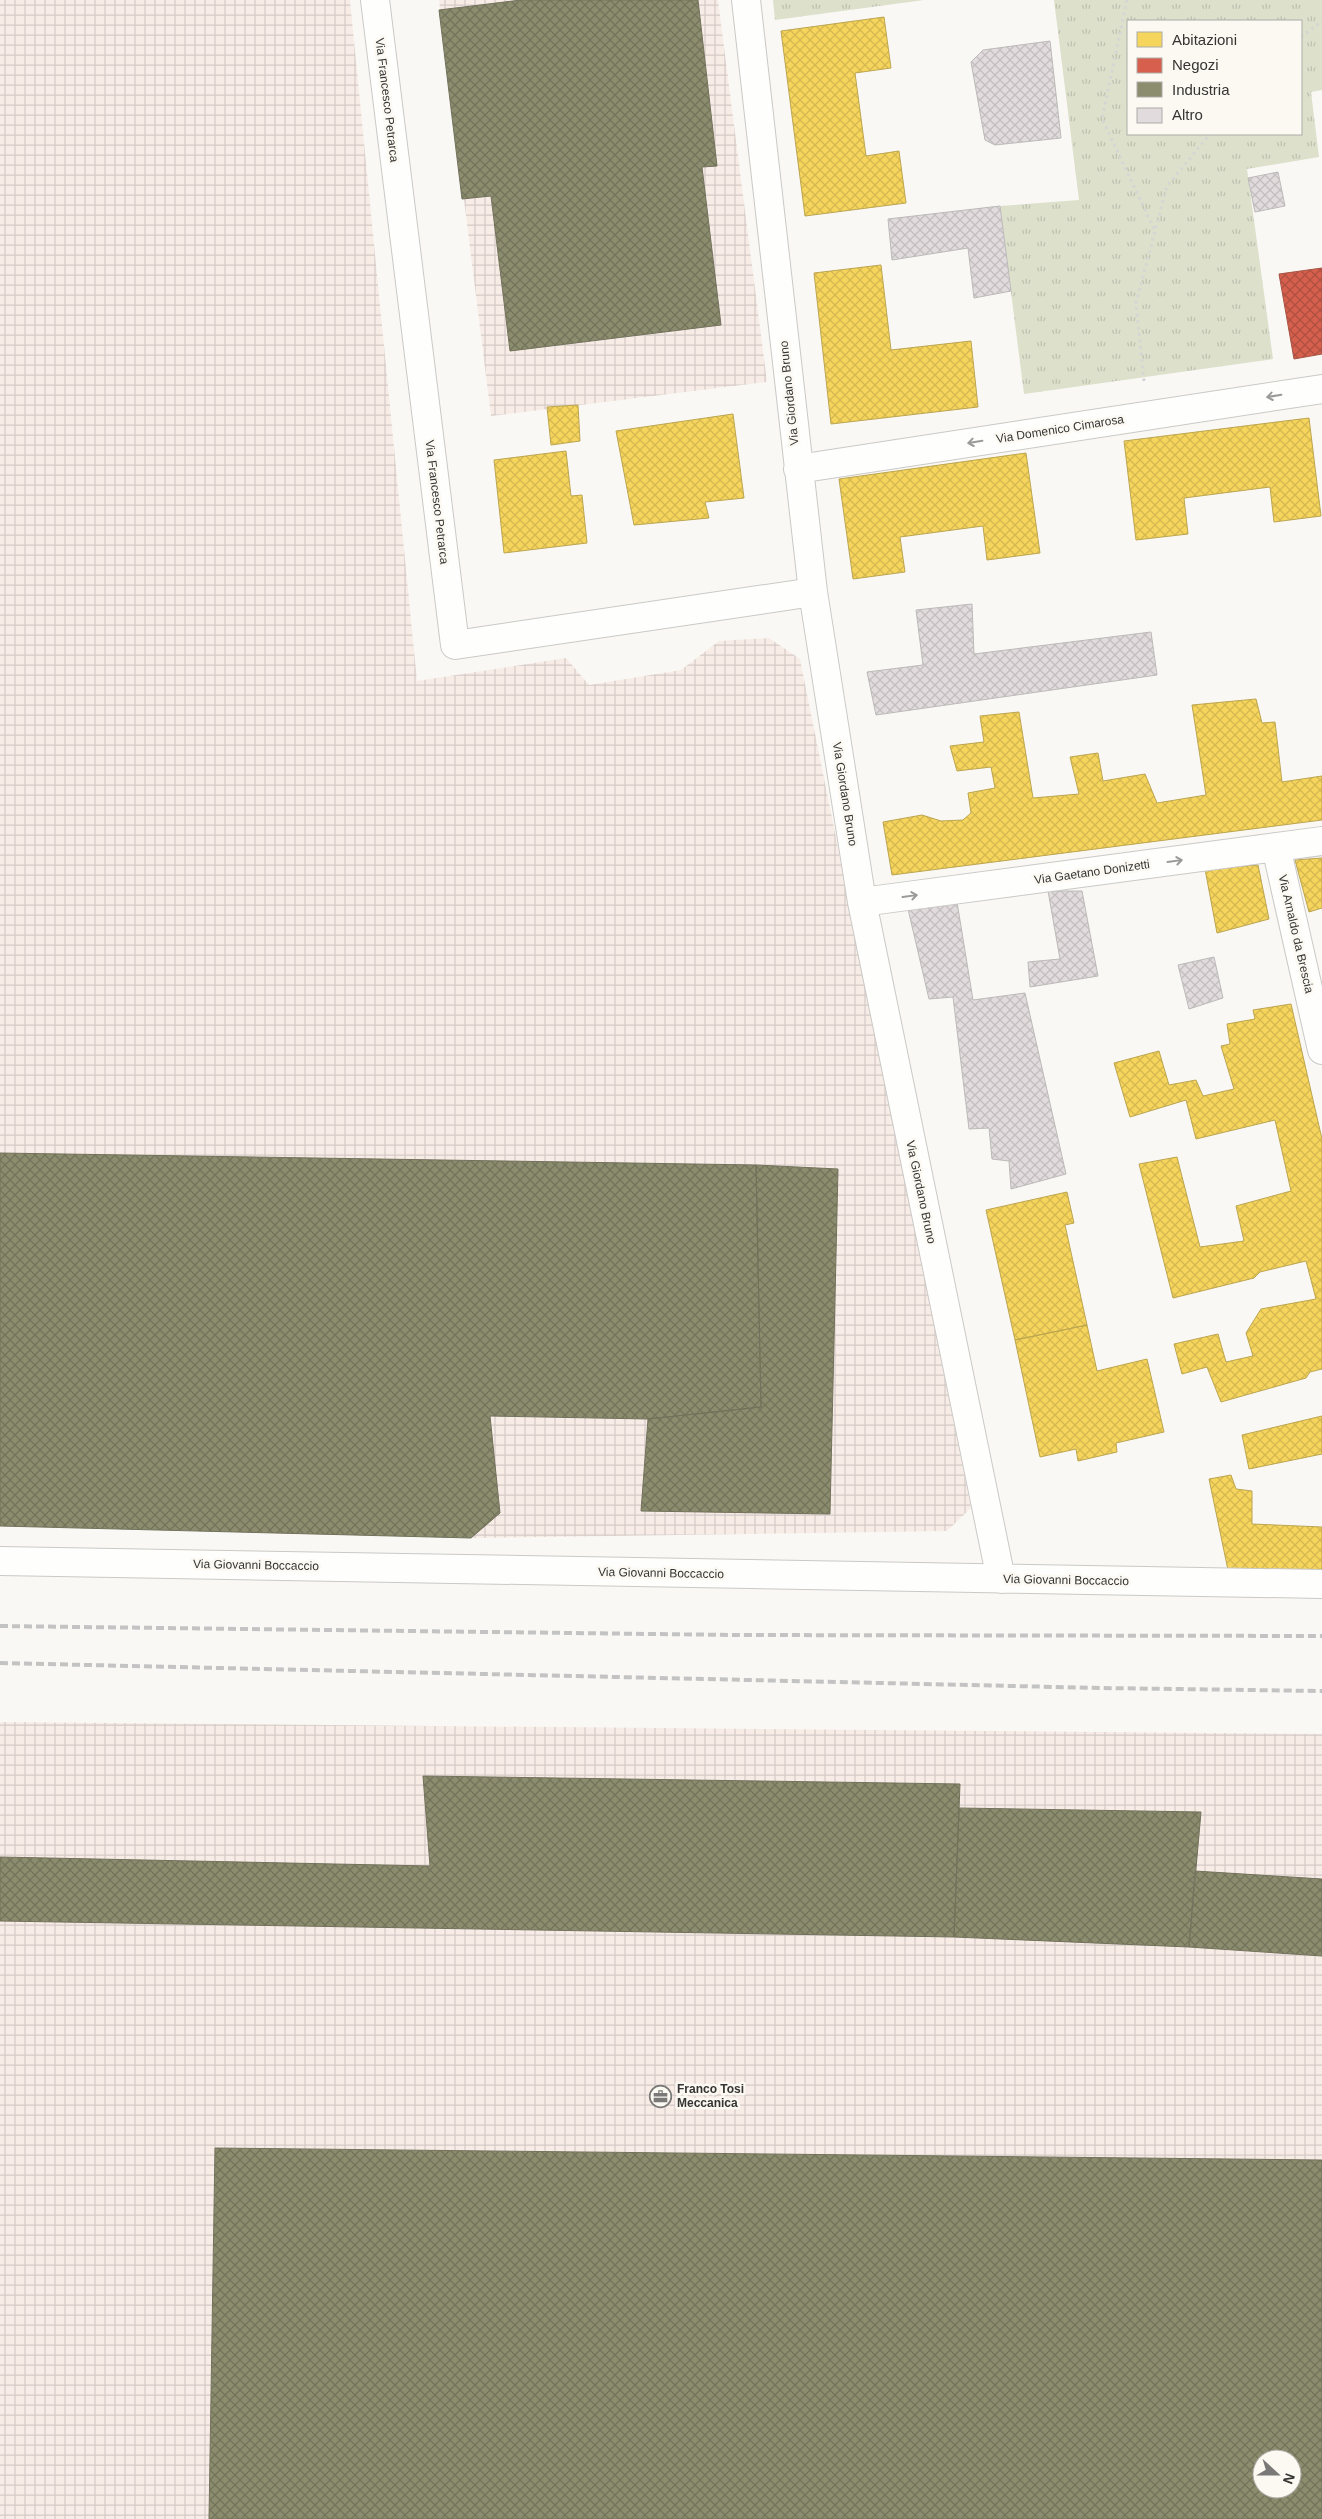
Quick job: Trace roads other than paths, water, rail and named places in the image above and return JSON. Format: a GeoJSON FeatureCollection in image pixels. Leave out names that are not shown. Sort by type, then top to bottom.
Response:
{"type":"FeatureCollection","features":[{"type":"Feature","properties":{"kind":"street","name":"Via Francesco Petrarca"},"geometry":{"type":"LineString","coordinates":[[375,0],[454,645],[813,592]]}},
{"type":"Feature","properties":{"kind":"street","name":"Via Giordano Bruno"},"geometry":{"type":"LineString","coordinates":[[746,0],[813,592],[862,902],[1001,1579]]}},
{"type":"Feature","properties":{"kind":"street","name":"Via Domenico Cimarosa"},"geometry":{"type":"LineString","coordinates":[[798,469],[1322,389]]}},
{"type":"Feature","properties":{"kind":"street","name":"Via Gaetano Donizetti"},"geometry":{"type":"LineString","coordinates":[[862,902],[1322,841]]}},
{"type":"Feature","properties":{"kind":"street","name":"Via Arnaldo da Brescia"},"geometry":{"type":"LineString","coordinates":[[1276,847],[1322,1050]]}},
{"type":"Feature","properties":{"kind":"street","name":"Via Giovanni Boccaccio"},"geometry":{"type":"LineString","coordinates":[[0,1561],[1322,1584]]}},
{"type":"Feature","properties":{"kind":"railway"},"geometry":{"type":"LineString","coordinates":[[0,1626],[735,1635],[1322,1636]]}},
{"type":"Feature","properties":{"kind":"railway"},"geometry":{"type":"LineString","coordinates":[[0,1663],[1101,1688],[1322,1691]]}},
{"type":"Feature","properties":{"kind":"place","name":"Franco Tosi Meccanica"},"geometry":{"type":"Point","coordinates":[661,2096]}}]}
